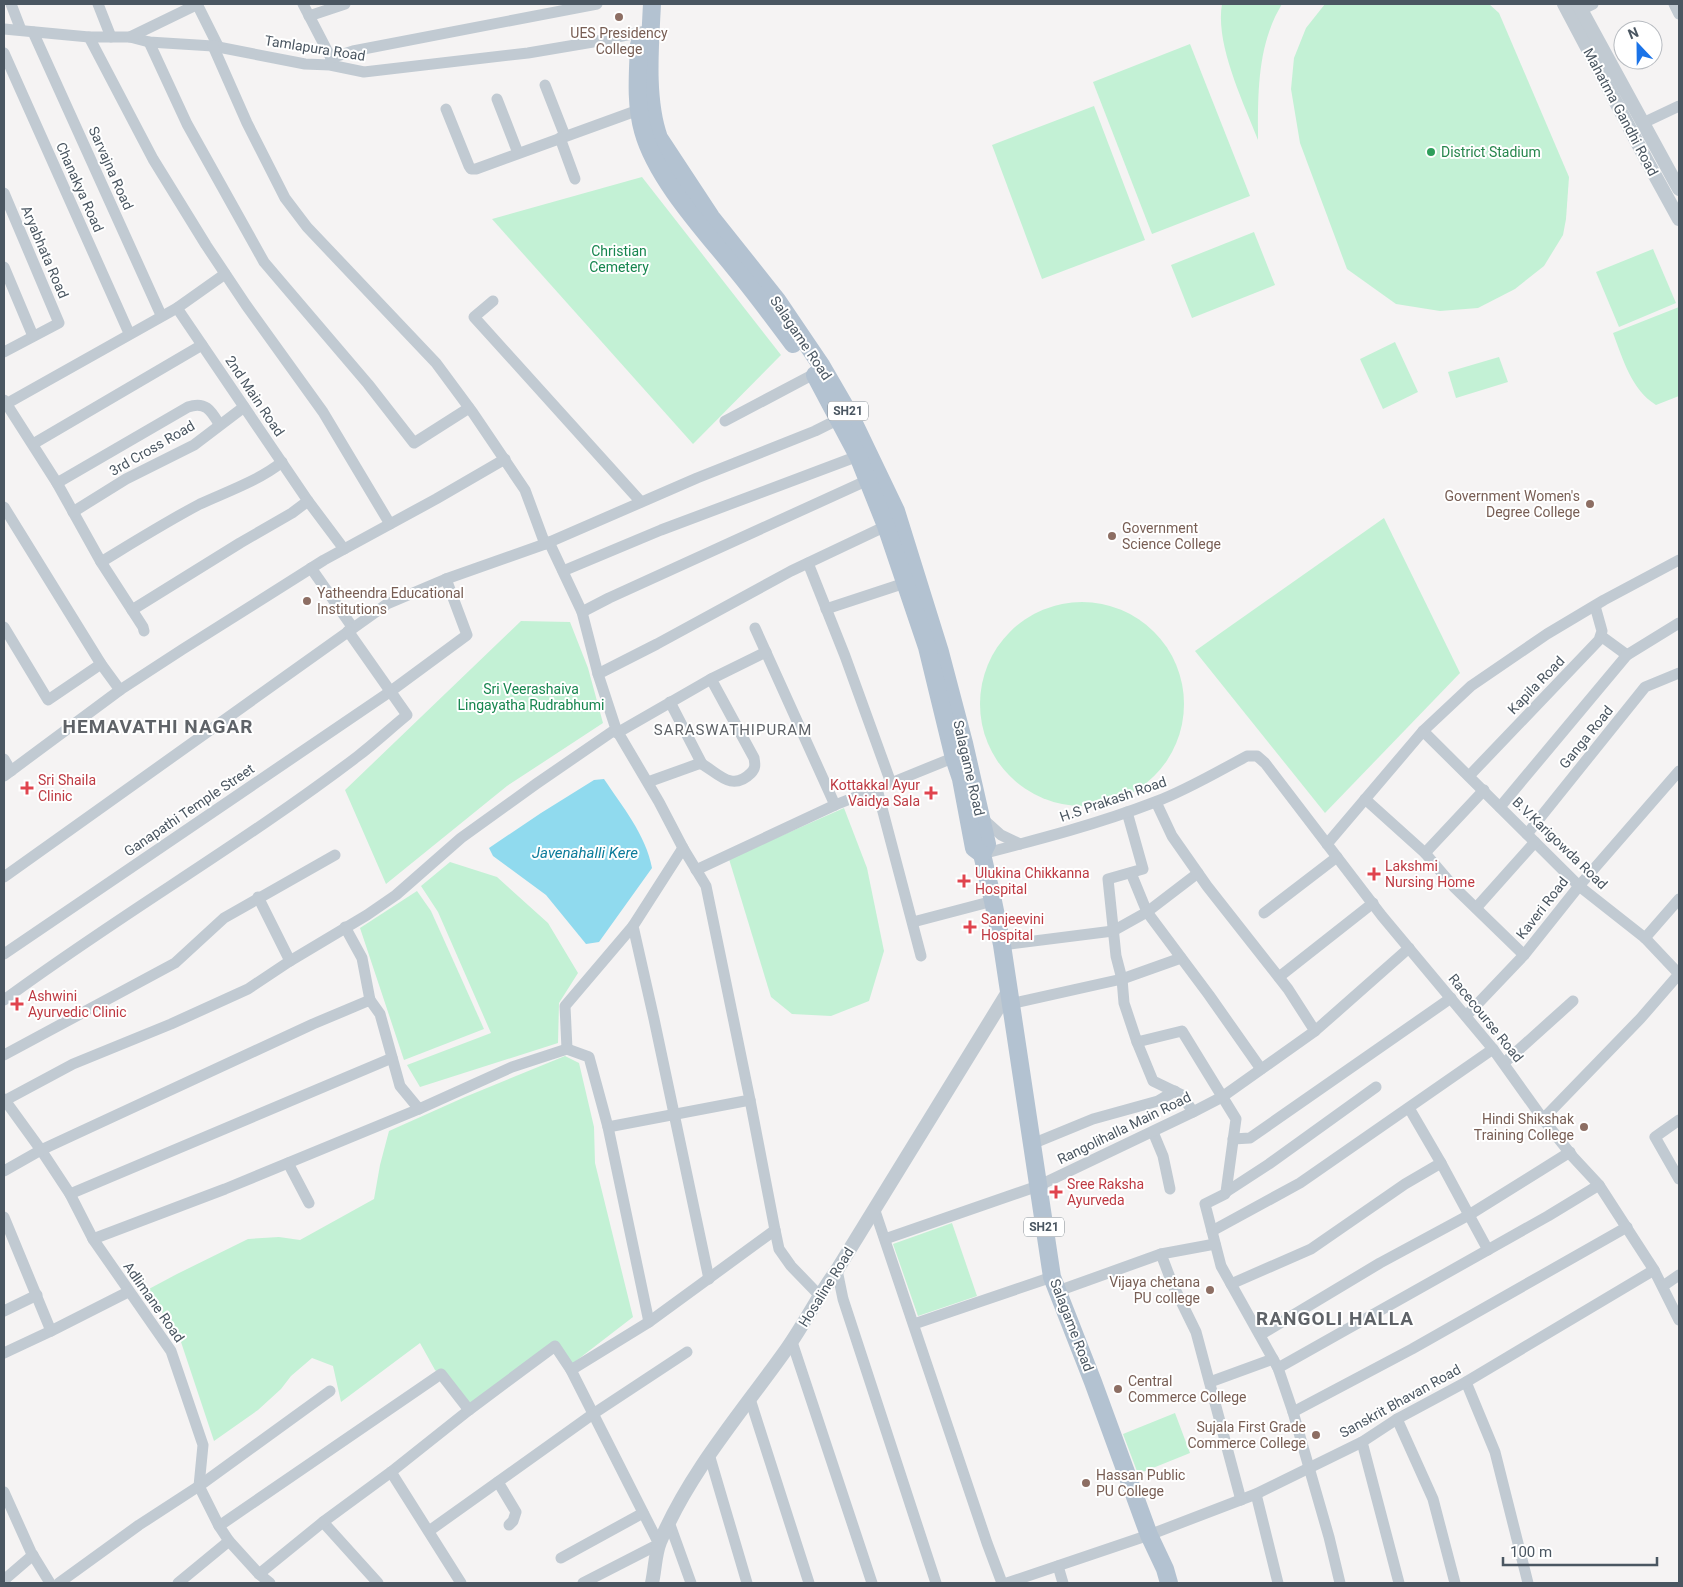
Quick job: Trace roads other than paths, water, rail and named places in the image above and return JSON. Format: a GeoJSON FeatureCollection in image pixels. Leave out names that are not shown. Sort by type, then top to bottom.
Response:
{"type":"FeatureCollection","features":[{"type":"Feature","properties":{"kind":"main road"},"geometry":{"type":"LineString","coordinates":[[640,4],[645,30],[643,132],[653,159],[689,212],[764,304],[814,374],[858,456],[886,526],[960,755],[961,779],[974,848],[982,854]]}},
{"type":"Feature","properties":{"kind":"main road"},"geometry":{"type":"LineString","coordinates":[[645,30],[652,4]]}},
{"type":"Feature","properties":{"kind":"main road","name":"Salagame Road"},"geometry":{"type":"LineString","coordinates":[[644,108],[659,138],[712,217],[777,300],[821,365],[850,415],[901,524],[940,652],[960,755],[981,817],[987,844],[982,854],[1002,945],[1038,1186],[1055,1284],[1094,1382],[1149,1536],[1165,1569],[1169,1583]]}},
{"type":"Feature","properties":{"kind":"street"},"geometry":{"type":"LineString","coordinates":[[11,4],[21,30]]}},
{"type":"Feature","properties":{"kind":"street"},"geometry":{"type":"LineString","coordinates":[[98,4],[111,37]]}},
{"type":"Feature","properties":{"kind":"street"},"geometry":{"type":"LineString","coordinates":[[130,37],[198,4],[247,123],[286,198],[308,227],[436,364],[469,408],[525,490],[547,543],[563,571],[582,612],[598,674],[616,731],[648,782],[683,848],[706,886],[779,1249],[791,1266],[819,1295]]}},
{"type":"Feature","properties":{"kind":"street"},"geometry":{"type":"LineString","coordinates":[[303,4],[330,61],[353,51],[597,4]]}},
{"type":"Feature","properties":{"kind":"street"},"geometry":{"type":"LineString","coordinates":[[309,16],[345,4]]}},
{"type":"Feature","properties":{"kind":"street"},"geometry":{"type":"LineString","coordinates":[[1674,4],[1679,14]]}},
{"type":"Feature","properties":{"kind":"street","name":"Mahatma Gandhi Road"},"geometry":{"type":"LineString","coordinates":[[1578,7],[1678,187]]}},
{"type":"Feature","properties":{"kind":"street","name":"Mahatma Gandhi Road"},"geometry":{"type":"LineString","coordinates":[[1578,7],[1679,219]]}},
{"type":"Feature","properties":{"kind":"street","name":"Tamlapura Road"},"geometry":{"type":"LineString","coordinates":[[4,29],[89,37],[130,37],[149,42],[216,47],[305,64],[330,61],[364,72],[528,53],[593,42],[645,30]]}},
{"type":"Feature","properties":{"kind":"street","name":"Sarvajna Road"},"geometry":{"type":"LineString","coordinates":[[33,32],[161,315]]}},
{"type":"Feature","properties":{"kind":"street"},"geometry":{"type":"LineString","coordinates":[[89,37],[153,159],[225,274],[323,412],[390,524]]}},
{"type":"Feature","properties":{"kind":"street"},"geometry":{"type":"LineString","coordinates":[[149,42],[187,124],[264,262],[368,384],[414,443],[469,408]]}},
{"type":"Feature","properties":{"kind":"street","name":"Chanakya Road"},"geometry":{"type":"LineString","coordinates":[[4,53],[129,333]]}},
{"type":"Feature","properties":{"kind":"street"},"geometry":{"type":"LineString","coordinates":[[545,84],[575,179]]}},
{"type":"Feature","properties":{"kind":"street"},"geometry":{"type":"LineString","coordinates":[[497,99],[518,153]]}},
{"type":"Feature","properties":{"kind":"street"},"geometry":{"type":"LineString","coordinates":[[1643,123],[1679,106]]}},
{"type":"Feature","properties":{"kind":"street"},"geometry":{"type":"LineString","coordinates":[[446,109],[469,166],[472,169],[476,169],[644,108]]}},
{"type":"Feature","properties":{"kind":"street"},"geometry":{"type":"LineString","coordinates":[[1664,191],[1678,187]]}},
{"type":"Feature","properties":{"kind":"street","name":"Aryabhata Road"},"geometry":{"type":"LineString","coordinates":[[4,194],[58,323],[33,336]]}},
{"type":"Feature","properties":{"kind":"street"},"geometry":{"type":"LineString","coordinates":[[4,267],[33,336],[4,352]]}},
{"type":"Feature","properties":{"kind":"street"},"geometry":{"type":"LineString","coordinates":[[144,631],[101,562],[57,482],[5,402],[161,315],[177,308],[225,274]]}},
{"type":"Feature","properties":{"kind":"street"},"geometry":{"type":"LineString","coordinates":[[493,302],[474,317],[641,502]]}},
{"type":"Feature","properties":{"kind":"street","name":"2nd Main Road"},"geometry":{"type":"LineString","coordinates":[[177,308],[308,501],[344,549]]}},
{"type":"Feature","properties":{"kind":"street"},"geometry":{"type":"LineString","coordinates":[[33,444],[202,345]]}},
{"type":"Feature","properties":{"kind":"street"},"geometry":{"type":"LineString","coordinates":[[724,421],[814,374]]}},
{"type":"Feature","properties":{"kind":"street"},"geometry":{"type":"LineString","coordinates":[[57,482],[188,407],[198,404],[208,408],[219,424]]}},
{"type":"Feature","properties":{"kind":"street","name":"3rd Cross Road"},"geometry":{"type":"LineString","coordinates":[[73,512],[126,479],[194,445],[219,424],[244,407]]}},
{"type":"Feature","properties":{"kind":"street"},"geometry":{"type":"LineString","coordinates":[[4,877],[387,604],[446,579],[547,543],[697,478],[815,431],[837,420]]}},
{"type":"Feature","properties":{"kind":"street"},"geometry":{"type":"LineString","coordinates":[[563,571],[661,530],[858,456]]}},
{"type":"Feature","properties":{"kind":"street"},"geometry":{"type":"LineString","coordinates":[[4,759],[7,774],[120,690],[311,568],[505,459]]}},
{"type":"Feature","properties":{"kind":"street"},"geometry":{"type":"LineString","coordinates":[[101,562],[176,517],[255,478],[282,462]]}},
{"type":"Feature","properties":{"kind":"street"},"geometry":{"type":"LineString","coordinates":[[582,612],[868,480]]}},
{"type":"Feature","properties":{"kind":"street"},"geometry":{"type":"LineString","coordinates":[[132,610],[240,543],[292,514],[308,501]]}},
{"type":"Feature","properties":{"kind":"street"},"geometry":{"type":"LineString","coordinates":[[4,507],[101,664],[120,690]]}},
{"type":"Feature","properties":{"kind":"street"},"geometry":{"type":"LineString","coordinates":[[598,674],[808,563],[886,526]]}},
{"type":"Feature","properties":{"kind":"street"},"geometry":{"type":"LineString","coordinates":[[1328,844],[1423,731],[1471,686],[1547,634],[1679,560]]}},
{"type":"Feature","properties":{"kind":"street"},"geometry":{"type":"LineString","coordinates":[[808,563],[891,783]]}},
{"type":"Feature","properties":{"kind":"street"},"geometry":{"type":"LineString","coordinates":[[4,1000],[56,962],[251,832],[357,756],[408,715],[350,630],[311,568]]}},
{"type":"Feature","properties":{"kind":"street","name":"Ganapathi Temple Street"},"geometry":{"type":"LineString","coordinates":[[4,954],[391,691],[467,635],[446,579]]}},
{"type":"Feature","properties":{"kind":"street"},"geometry":{"type":"LineString","coordinates":[[826,609],[905,583]]}},
{"type":"Feature","properties":{"kind":"street"},"geometry":{"type":"LineString","coordinates":[[1595,606],[1602,631],[1601,636],[1627,655]]}},
{"type":"Feature","properties":{"kind":"street"},"geometry":{"type":"LineString","coordinates":[[1500,807],[1627,655],[1679,623]]}},
{"type":"Feature","properties":{"kind":"street"},"geometry":{"type":"LineString","coordinates":[[4,628],[48,700],[101,664]]}},
{"type":"Feature","properties":{"kind":"street"},"geometry":{"type":"LineString","coordinates":[[755,628],[835,805]]}},
{"type":"Feature","properties":{"kind":"street","name":"Kapila Road"},"geometry":{"type":"LineString","coordinates":[[1469,776],[1601,636]]}},
{"type":"Feature","properties":{"kind":"street"},"geometry":{"type":"LineString","coordinates":[[4,1100],[73,1064],[171,1024],[248,989],[396,895],[461,838],[536,784],[616,731],[711,678],[766,652]]}},
{"type":"Feature","properties":{"kind":"street","name":"Ganga Road"},"geometry":{"type":"LineString","coordinates":[[1476,908],[1645,687],[1679,673]]}},
{"type":"Feature","properties":{"kind":"street"},"geometry":{"type":"LineString","coordinates":[[670,702],[702,764],[724,780],[730,782],[747,777],[754,770],[755,764],[711,678]]}},
{"type":"Feature","properties":{"kind":"street","name":"B.V.Karigowda Road"},"geometry":{"type":"LineString","coordinates":[[1423,731],[1579,886],[1645,938],[1679,974]]}},
{"type":"Feature","properties":{"kind":"street"},"geometry":{"type":"LineString","coordinates":[[696,870],[835,805],[960,755]]}},
{"type":"Feature","properties":{"kind":"street","name":"H.S Prakash Road"},"geometry":{"type":"LineString","coordinates":[[982,854],[1087,826],[1156,802],[1195,784],[1247,756]]}},
{"type":"Feature","properties":{"kind":"street","name":"Racecourse Road"},"geometry":{"type":"LineString","coordinates":[[1247,756],[1257,756],[1265,763],[1372,903],[1493,1048],[1543,1119],[1599,1185],[1654,1270],[1679,1320]]}},
{"type":"Feature","properties":{"kind":"street"},"geometry":{"type":"LineString","coordinates":[[648,782],[702,764]]}},
{"type":"Feature","properties":{"kind":"street","name":"Kaveri Road"},"geometry":{"type":"LineString","coordinates":[[1466,1016],[1524,955],[1579,886],[1679,771]]}},
{"type":"Feature","properties":{"kind":"street"},"geometry":{"type":"LineString","coordinates":[[877,789],[921,956]]}},
{"type":"Feature","properties":{"kind":"street"},"geometry":{"type":"LineString","coordinates":[[1425,853],[1484,790]]}},
{"type":"Feature","properties":{"kind":"street"},"geometry":{"type":"LineString","coordinates":[[1365,799],[1425,853],[1454,887],[1524,955]]}},
{"type":"Feature","properties":{"kind":"street"},"geometry":{"type":"LineString","coordinates":[[1156,802],[1172,836],[1198,873],[1279,977],[1315,1030]]}},
{"type":"Feature","properties":{"kind":"street"},"geometry":{"type":"LineString","coordinates":[[1127,812],[1143,869],[1108,880],[1116,956],[1122,979],[1124,1003],[1150,1078],[1156,1083],[1182,1095],[1193,1112]]}},
{"type":"Feature","properties":{"kind":"street"},"geometry":{"type":"LineString","coordinates":[[981,817],[1001,835],[1020,844]]}},
{"type":"Feature","properties":{"kind":"street"},"geometry":{"type":"LineString","coordinates":[[567,1049],[565,1006],[633,926],[683,848]]}},
{"type":"Feature","properties":{"kind":"street"},"geometry":{"type":"LineString","coordinates":[[4,1055],[175,963],[224,918],[335,855]]}},
{"type":"Feature","properties":{"kind":"street"},"geometry":{"type":"LineString","coordinates":[[1264,913],[1337,857]]}},
{"type":"Feature","properties":{"kind":"street"},"geometry":{"type":"LineString","coordinates":[[1131,872],[1147,912],[1209,994],[1261,1069]]}},
{"type":"Feature","properties":{"kind":"street"},"geometry":{"type":"LineString","coordinates":[[1002,945],[1113,931],[1147,912],[1198,873]]}},
{"type":"Feature","properties":{"kind":"street"},"geometry":{"type":"LineString","coordinates":[[258,897],[290,961]]}},
{"type":"Feature","properties":{"kind":"street"},"geometry":{"type":"LineString","coordinates":[[1645,938],[1679,899]]}},
{"type":"Feature","properties":{"kind":"street"},"geometry":{"type":"LineString","coordinates":[[913,922],[993,901]]}},
{"type":"Feature","properties":{"kind":"street"},"geometry":{"type":"LineString","coordinates":[[1279,977],[1372,903]]}},
{"type":"Feature","properties":{"kind":"street"},"geometry":{"type":"LineString","coordinates":[[633,926],[709,1279]]}},
{"type":"Feature","properties":{"kind":"street"},"geometry":{"type":"LineString","coordinates":[[345,927],[362,958],[370,1000],[380,1014],[400,1086],[419,1110]]}},
{"type":"Feature","properties":{"kind":"street","name":"Rangolihalla Main Road"},"geometry":{"type":"LineString","coordinates":[[885,1239],[1038,1186],[1222,1097],[1315,1030],[1409,948]]}},
{"type":"Feature","properties":{"kind":"street"},"geometry":{"type":"LineString","coordinates":[[1009,998],[1122,979],[1180,958]]}},
{"type":"Feature","properties":{"kind":"street"},"geometry":{"type":"LineString","coordinates":[[1543,1119],[1640,1020],[1679,974]]}},
{"type":"Feature","properties":{"kind":"street","name":"Hosaline Road"},"geometry":{"type":"LineString","coordinates":[[652,1583],[659,1544],[709,1454],[792,1342],[819,1295],[837,1270],[874,1208],[1009,998]]}},
{"type":"Feature","properties":{"kind":"street"},"geometry":{"type":"LineString","coordinates":[[1233,1139],[1250,1138],[1452,998]]}},
{"type":"Feature","properties":{"kind":"street"},"geometry":{"type":"LineString","coordinates":[[4,1171],[41,1150],[370,1000]]}},
{"type":"Feature","properties":{"kind":"street"},"geometry":{"type":"LineString","coordinates":[[1504,1063],[1573,1001]]}},
{"type":"Feature","properties":{"kind":"street"},"geometry":{"type":"LineString","coordinates":[[1137,1042],[1182,1031],[1236,1119],[1226,1192]]}},
{"type":"Feature","properties":{"kind":"street"},"geometry":{"type":"LineString","coordinates":[[1212,1231],[1300,1183],[1493,1048]]}},
{"type":"Feature","properties":{"kind":"street"},"geometry":{"type":"LineString","coordinates":[[93,1239],[419,1110],[512,1067],[567,1049],[590,1057],[608,1127],[649,1322]]}},
{"type":"Feature","properties":{"kind":"street"},"geometry":{"type":"LineString","coordinates":[[70,1194],[392,1058]]}},
{"type":"Feature","properties":{"kind":"street"},"geometry":{"type":"LineString","coordinates":[[1340,1583],[1329,1537],[1293,1412],[1276,1363],[1221,1266],[1204,1204],[1225,1194],[1376,1087]]}},
{"type":"Feature","properties":{"kind":"street"},"geometry":{"type":"LineString","coordinates":[[1032,1144],[1093,1120],[1153,1103],[1175,1091]]}},
{"type":"Feature","properties":{"kind":"street","name":"Adlimane Road"},"geometry":{"type":"LineString","coordinates":[[4,1100],[41,1150],[70,1194],[93,1239],[128,1292],[171,1351],[203,1445],[199,1486]]}},
{"type":"Feature","properties":{"kind":"street"},"geometry":{"type":"LineString","coordinates":[[608,1127],[750,1100]]}},
{"type":"Feature","properties":{"kind":"street"},"geometry":{"type":"LineString","coordinates":[[1409,1108],[1488,1250]]}},
{"type":"Feature","properties":{"kind":"street"},"geometry":{"type":"LineString","coordinates":[[1679,1120],[1655,1137],[1679,1179]]}},
{"type":"Feature","properties":{"kind":"street"},"geometry":{"type":"LineString","coordinates":[[1153,1132],[1162,1156],[1170,1189]]}},
{"type":"Feature","properties":{"kind":"street"},"geometry":{"type":"LineString","coordinates":[[1260,1335],[1380,1263],[1469,1215],[1570,1152]]}},
{"type":"Feature","properties":{"kind":"street"},"geometry":{"type":"LineString","coordinates":[[288,1163],[309,1203]]}},
{"type":"Feature","properties":{"kind":"street"},"geometry":{"type":"LineString","coordinates":[[1231,1284],[1311,1249],[1404,1184],[1441,1163]]}},
{"type":"Feature","properties":{"kind":"street"},"geometry":{"type":"LineString","coordinates":[[1210,1382],[1276,1363],[1488,1250],[1599,1185]]}},
{"type":"Feature","properties":{"kind":"street"},"geometry":{"type":"LineString","coordinates":[[874,1208],[1002,1583]]}},
{"type":"Feature","properties":{"kind":"street"},"geometry":{"type":"LineString","coordinates":[[4,1217],[51,1331]]}},
{"type":"Feature","properties":{"kind":"street"},"geometry":{"type":"LineString","coordinates":[[1293,1412],[1412,1349],[1627,1227]]}},
{"type":"Feature","properties":{"kind":"street"},"geometry":{"type":"LineString","coordinates":[[571,1370],[649,1322],[775,1230]]}},
{"type":"Feature","properties":{"kind":"street"},"geometry":{"type":"LineString","coordinates":[[914,1324],[1161,1254],[1215,1244]]}},
{"type":"Feature","properties":{"kind":"street"},"geometry":{"type":"LineString","coordinates":[[1161,1254],[1172,1283],[1196,1332],[1241,1500]]}},
{"type":"Feature","properties":{"kind":"street"},"geometry":{"type":"LineString","coordinates":[[837,1270],[843,1299],[936,1583]]}},
{"type":"Feature","properties":{"kind":"street","name":"Sanskrit Bhavan Road"},"geometry":{"type":"LineString","coordinates":[[1007,1583],[1149,1536],[1256,1494],[1362,1442],[1397,1419],[1466,1382],[1654,1270]]}},
{"type":"Feature","properties":{"kind":"street"},"geometry":{"type":"LineString","coordinates":[[1663,1286],[1679,1275]]}},
{"type":"Feature","properties":{"kind":"street"},"geometry":{"type":"LineString","coordinates":[[4,1353],[128,1292]]}},
{"type":"Feature","properties":{"kind":"street"},"geometry":{"type":"LineString","coordinates":[[4,1310],[36,1295]]}},
{"type":"Feature","properties":{"kind":"street"},"geometry":{"type":"LineString","coordinates":[[792,1342],[872,1583]]}},
{"type":"Feature","properties":{"kind":"street"},"geometry":{"type":"LineString","coordinates":[[259,1574],[323,1522],[555,1346],[571,1370],[659,1544],[583,1583]]}},
{"type":"Feature","properties":{"kind":"street"},"geometry":{"type":"LineString","coordinates":[[429,1531],[593,1414],[687,1352]]}},
{"type":"Feature","properties":{"kind":"street"},"geometry":{"type":"LineString","coordinates":[[219,1526],[441,1374],[469,1410]]}},
{"type":"Feature","properties":{"kind":"street"},"geometry":{"type":"LineString","coordinates":[[1466,1382],[1495,1452],[1528,1583]]}},
{"type":"Feature","properties":{"kind":"street"},"geometry":{"type":"LineString","coordinates":[[59,1583],[330,1392]]}},
{"type":"Feature","properties":{"kind":"street"},"geometry":{"type":"LineString","coordinates":[[750,1399],[809,1583]]}},
{"type":"Feature","properties":{"kind":"street"},"geometry":{"type":"LineString","coordinates":[[1397,1419],[1433,1499],[1455,1583]]}},
{"type":"Feature","properties":{"kind":"street"},"geometry":{"type":"LineString","coordinates":[[1362,1442],[1399,1583]]}},
{"type":"Feature","properties":{"kind":"street"},"geometry":{"type":"LineString","coordinates":[[709,1454],[748,1583]]}},
{"type":"Feature","properties":{"kind":"street"},"geometry":{"type":"LineString","coordinates":[[391,1472],[461,1583]]}},
{"type":"Feature","properties":{"kind":"street"},"geometry":{"type":"LineString","coordinates":[[498,1482],[516,1512],[513,1521],[509,1525]]}},
{"type":"Feature","properties":{"kind":"street"},"geometry":{"type":"LineString","coordinates":[[199,1486],[219,1526],[229,1541],[259,1574],[270,1583]]}},
{"type":"Feature","properties":{"kind":"street"},"geometry":{"type":"LineString","coordinates":[[4,1492],[33,1556],[50,1583]]}},
{"type":"Feature","properties":{"kind":"street"},"geometry":{"type":"LineString","coordinates":[[1256,1494],[1278,1583]]}},
{"type":"Feature","properties":{"kind":"street"},"geometry":{"type":"LineString","coordinates":[[561,1558],[643,1513]]}},
{"type":"Feature","properties":{"kind":"street"},"geometry":{"type":"LineString","coordinates":[[323,1522],[378,1583]]}},
{"type":"Feature","properties":{"kind":"street"},"geometry":{"type":"LineString","coordinates":[[670,1522],[692,1583]]}},
{"type":"Feature","properties":{"kind":"street"},"geometry":{"type":"LineString","coordinates":[[178,1583],[229,1541]]}},
{"type":"Feature","properties":{"kind":"street"},"geometry":{"type":"LineString","coordinates":[[4,1580],[33,1556]]}},
{"type":"Feature","properties":{"kind":"street"},"geometry":{"type":"LineString","coordinates":[[1058,1566],[1063,1583]]}},
{"type":"Feature","properties":{"kind":"water","name":"Javenahalli Kere"},"geometry":{"type":"Polygon","coordinates":[[[604,779],[639,832],[652,868],[599,942],[586,944],[546,895],[493,856],[489,848],[594,780],[604,779]]]}},
{"type":"Feature","properties":{"kind":"place","name":"UES Presidency College"},"geometry":{"type":"Point","coordinates":[619,17]}},
{"type":"Feature","properties":{"kind":"place","name":"District Stadium"},"geometry":{"type":"Point","coordinates":[1431,152]}},
{"type":"Feature","properties":{"kind":"place","name":"Government Women's Degree College"},"geometry":{"type":"Point","coordinates":[1590,504]}},
{"type":"Feature","properties":{"kind":"place","name":"Government Science College"},"geometry":{"type":"Point","coordinates":[1112,536]}},
{"type":"Feature","properties":{"kind":"place","name":"Yatheendra Educational Institutions"},"geometry":{"type":"Point","coordinates":[307,601]}},
{"type":"Feature","properties":{"kind":"place","name":"Sri Shaila Clinic"},"geometry":{"type":"Point","coordinates":[27,788]}},
{"type":"Feature","properties":{"kind":"place","name":"Kottakkal Ayur Vaidya Sala"},"geometry":{"type":"Point","coordinates":[931,793]}},
{"type":"Feature","properties":{"kind":"place","name":"Lakshmi Nursing Home"},"geometry":{"type":"Point","coordinates":[1374,874]}},
{"type":"Feature","properties":{"kind":"place","name":"Ulukina Chikkanna Hospital"},"geometry":{"type":"Point","coordinates":[964,881]}},
{"type":"Feature","properties":{"kind":"place","name":"Sanjeevini Hospital"},"geometry":{"type":"Point","coordinates":[970,927]}},
{"type":"Feature","properties":{"kind":"place","name":"Ashwini Ayurvedic Clinic"},"geometry":{"type":"Point","coordinates":[17,1004]}},
{"type":"Feature","properties":{"kind":"place","name":"Hindi Shikshak Training College"},"geometry":{"type":"Point","coordinates":[1584,1127]}},
{"type":"Feature","properties":{"kind":"place","name":"Sree Raksha Ayurveda"},"geometry":{"type":"Point","coordinates":[1056,1192]}},
{"type":"Feature","properties":{"kind":"place","name":"Vijaya chetana PU college"},"geometry":{"type":"Point","coordinates":[1210,1290]}},
{"type":"Feature","properties":{"kind":"place","name":"Central Commerce College"},"geometry":{"type":"Point","coordinates":[1118,1389]}},
{"type":"Feature","properties":{"kind":"place","name":"Sujala First Grade Commerce College"},"geometry":{"type":"Point","coordinates":[1316,1435]}},
{"type":"Feature","properties":{"kind":"place","name":"Hassan Public PU College"},"geometry":{"type":"Point","coordinates":[1086,1483]}},
{"type":"Feature","properties":{"kind":"district","name":"HEMAVATHI NAGAR"},"geometry":{"type":"Point","coordinates":[158,726]}},
{"type":"Feature","properties":{"kind":"district","name":"SARASWATHIPURAM"},"geometry":{"type":"Point","coordinates":[733,730]}},
{"type":"Feature","properties":{"kind":"district","name":"RANGOLI HALLA"},"geometry":{"type":"Point","coordinates":[1335,1318]}},
{"type":"Feature","properties":{"kind":"park label","name":"Christian Cemetery"},"geometry":{"type":"Point","coordinates":[619,260]}},
{"type":"Feature","properties":{"kind":"park label","name":"Sri Veerashaiva Lingayatha Rudrabhumi"},"geometry":{"type":"Point","coordinates":[531,698]}}]}
